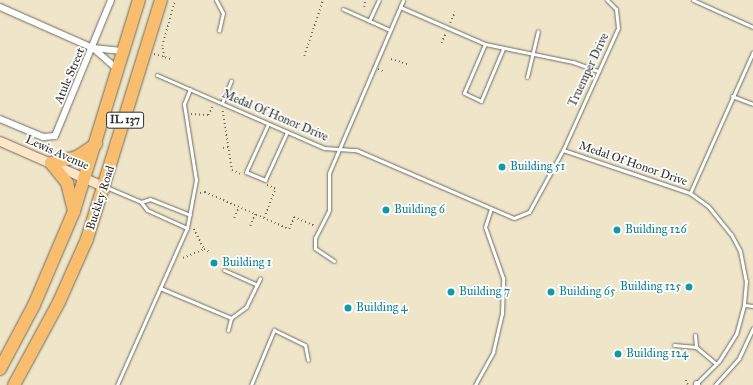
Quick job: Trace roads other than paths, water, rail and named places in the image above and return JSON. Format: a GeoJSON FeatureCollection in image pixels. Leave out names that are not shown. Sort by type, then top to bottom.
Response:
{"type":"FeatureCollection","features":[{"type":"Feature","properties":{"kind":"highway","name":"Buckley Road"},"geometry":{"type":"LineString","coordinates":[[0,369],[24,326],[74,211],[86,178],[139,0]]}},
{"type":"Feature","properties":{"kind":"highway","name":"Buckley Road"},"geometry":{"type":"LineString","coordinates":[[14,385],[42,335],[73,272],[105,187],[161,0]]}},
{"type":"Feature","properties":{"kind":"highway"},"geometry":{"type":"LineString","coordinates":[[74,211],[67,183],[51,163],[77,157],[96,144]]}},
{"type":"Feature","properties":{"kind":"highway"},"geometry":{"type":"LineString","coordinates":[[24,326],[42,335]]}},
{"type":"Feature","properties":{"kind":"main road","name":"Lewis Avenue"},"geometry":{"type":"LineString","coordinates":[[0,141],[105,187]]}},
{"type":"Feature","properties":{"kind":"street","name":"Atule Street"},"geometry":{"type":"LineString","coordinates":[[0,119],[31,132],[51,137],[58,131],[93,48],[111,0]]}},
{"type":"Feature","properties":{"kind":"street"},"geometry":{"type":"LineString","coordinates":[[0,7],[93,48],[118,70]]}},
{"type":"Feature","properties":{"kind":"street"},"geometry":{"type":"LineString","coordinates":[[93,48],[124,51]]}},
{"type":"Feature","properties":{"kind":"lane"},"geometry":{"type":"LineString","coordinates":[[216,0],[222,13],[219,30]]}},
{"type":"Feature","properties":{"kind":"lane"},"geometry":{"type":"LineString","coordinates":[[369,21],[379,0]]}},
{"type":"Feature","properties":{"kind":"lane"},"geometry":{"type":"LineString","coordinates":[[334,261],[318,252],[315,243],[329,210],[330,173],[338,150],[402,0]]}},
{"type":"Feature","properties":{"kind":"lane","name":"Truemper Drive"},"geometry":{"type":"LineString","coordinates":[[563,150],[618,28],[616,9],[607,0]]}},
{"type":"Feature","properties":{"kind":"lane"},"geometry":{"type":"LineString","coordinates":[[693,0],[753,27]]}},
{"type":"Feature","properties":{"kind":"lane"},"geometry":{"type":"LineString","coordinates":[[400,7],[485,44],[598,71]]}},
{"type":"Feature","properties":{"kind":"lane"},"geometry":{"type":"LineString","coordinates":[[343,9],[390,30]]}},
{"type":"Feature","properties":{"kind":"lane"},"geometry":{"type":"LineString","coordinates":[[527,76],[538,31]]}},
{"type":"Feature","properties":{"kind":"lane"},"geometry":{"type":"LineString","coordinates":[[485,44],[464,93],[481,101],[503,49]]}},
{"type":"Feature","properties":{"kind":"lane"},"geometry":{"type":"LineString","coordinates":[[690,193],[732,96],[753,52]]}},
{"type":"Feature","properties":{"kind":"lane","name":"Medal Of Honor Drive"},"geometry":{"type":"LineString","coordinates":[[157,75],[324,148],[356,150],[514,218],[524,216],[563,150],[690,193],[719,217],[736,242],[744,270],[744,305],[736,334],[716,364],[696,385]]}},
{"type":"Feature","properties":{"kind":"lane"},"geometry":{"type":"LineString","coordinates":[[222,103],[232,81]]}},
{"type":"Feature","properties":{"kind":"lane"},"geometry":{"type":"LineString","coordinates":[[117,385],[187,228],[190,215],[195,169],[184,104],[190,89]]}},
{"type":"Feature","properties":{"kind":"lane"},"geometry":{"type":"LineString","coordinates":[[732,96],[753,104]]}},
{"type":"Feature","properties":{"kind":"lane"},"geometry":{"type":"LineString","coordinates":[[268,124],[246,172],[265,180],[287,132]]}},
{"type":"Feature","properties":{"kind":"lane"},"geometry":{"type":"LineString","coordinates":[[105,187],[141,202],[147,210],[187,228]]}},
{"type":"Feature","properties":{"kind":"lane"},"geometry":{"type":"LineString","coordinates":[[141,202],[150,199],[190,215]]}},
{"type":"Feature","properties":{"kind":"lane"},"geometry":{"type":"LineString","coordinates":[[475,385],[493,352],[502,314],[503,278],[485,227],[491,209]]}},
{"type":"Feature","properties":{"kind":"lane"},"geometry":{"type":"LineString","coordinates":[[224,270],[257,284]]}},
{"type":"Feature","properties":{"kind":"lane"},"geometry":{"type":"LineString","coordinates":[[228,330],[231,318],[246,307],[260,278]]}},
{"type":"Feature","properties":{"kind":"lane"},"geometry":{"type":"LineString","coordinates":[[160,288],[231,318]]}},
{"type":"Feature","properties":{"kind":"lane"},"geometry":{"type":"LineString","coordinates":[[744,305],[753,306]]}},
{"type":"Feature","properties":{"kind":"lane"},"geometry":{"type":"LineString","coordinates":[[715,385],[739,358],[753,328]]}},
{"type":"Feature","properties":{"kind":"lane"},"geometry":{"type":"LineString","coordinates":[[251,385],[274,330],[305,345],[308,360]]}},
{"type":"Feature","properties":{"kind":"lane"},"geometry":{"type":"LineString","coordinates":[[695,336],[696,347]]}},
{"type":"Feature","properties":{"kind":"lane"},"geometry":{"type":"LineString","coordinates":[[674,345],[696,347],[716,364]]}},
{"type":"Feature","properties":{"kind":"place","name":"Building 51"},"geometry":{"type":"Point","coordinates":[502,167]}},
{"type":"Feature","properties":{"kind":"place","name":"Building 6"},"geometry":{"type":"Point","coordinates":[386,210]}},
{"type":"Feature","properties":{"kind":"place","name":"Building 126"},"geometry":{"type":"Point","coordinates":[617,230]}},
{"type":"Feature","properties":{"kind":"place","name":"Building 1"},"geometry":{"type":"Point","coordinates":[214,263]}},
{"type":"Feature","properties":{"kind":"place","name":"Building 125"},"geometry":{"type":"Point","coordinates":[689,287]}},
{"type":"Feature","properties":{"kind":"place","name":"Building 7"},"geometry":{"type":"Point","coordinates":[451,292]}},
{"type":"Feature","properties":{"kind":"place","name":"Building 65"},"geometry":{"type":"Point","coordinates":[551,292]}},
{"type":"Feature","properties":{"kind":"place","name":"Building 4"},"geometry":{"type":"Point","coordinates":[348,308]}},
{"type":"Feature","properties":{"kind":"place","name":"Building 124"},"geometry":{"type":"Point","coordinates":[618,354]}}]}
